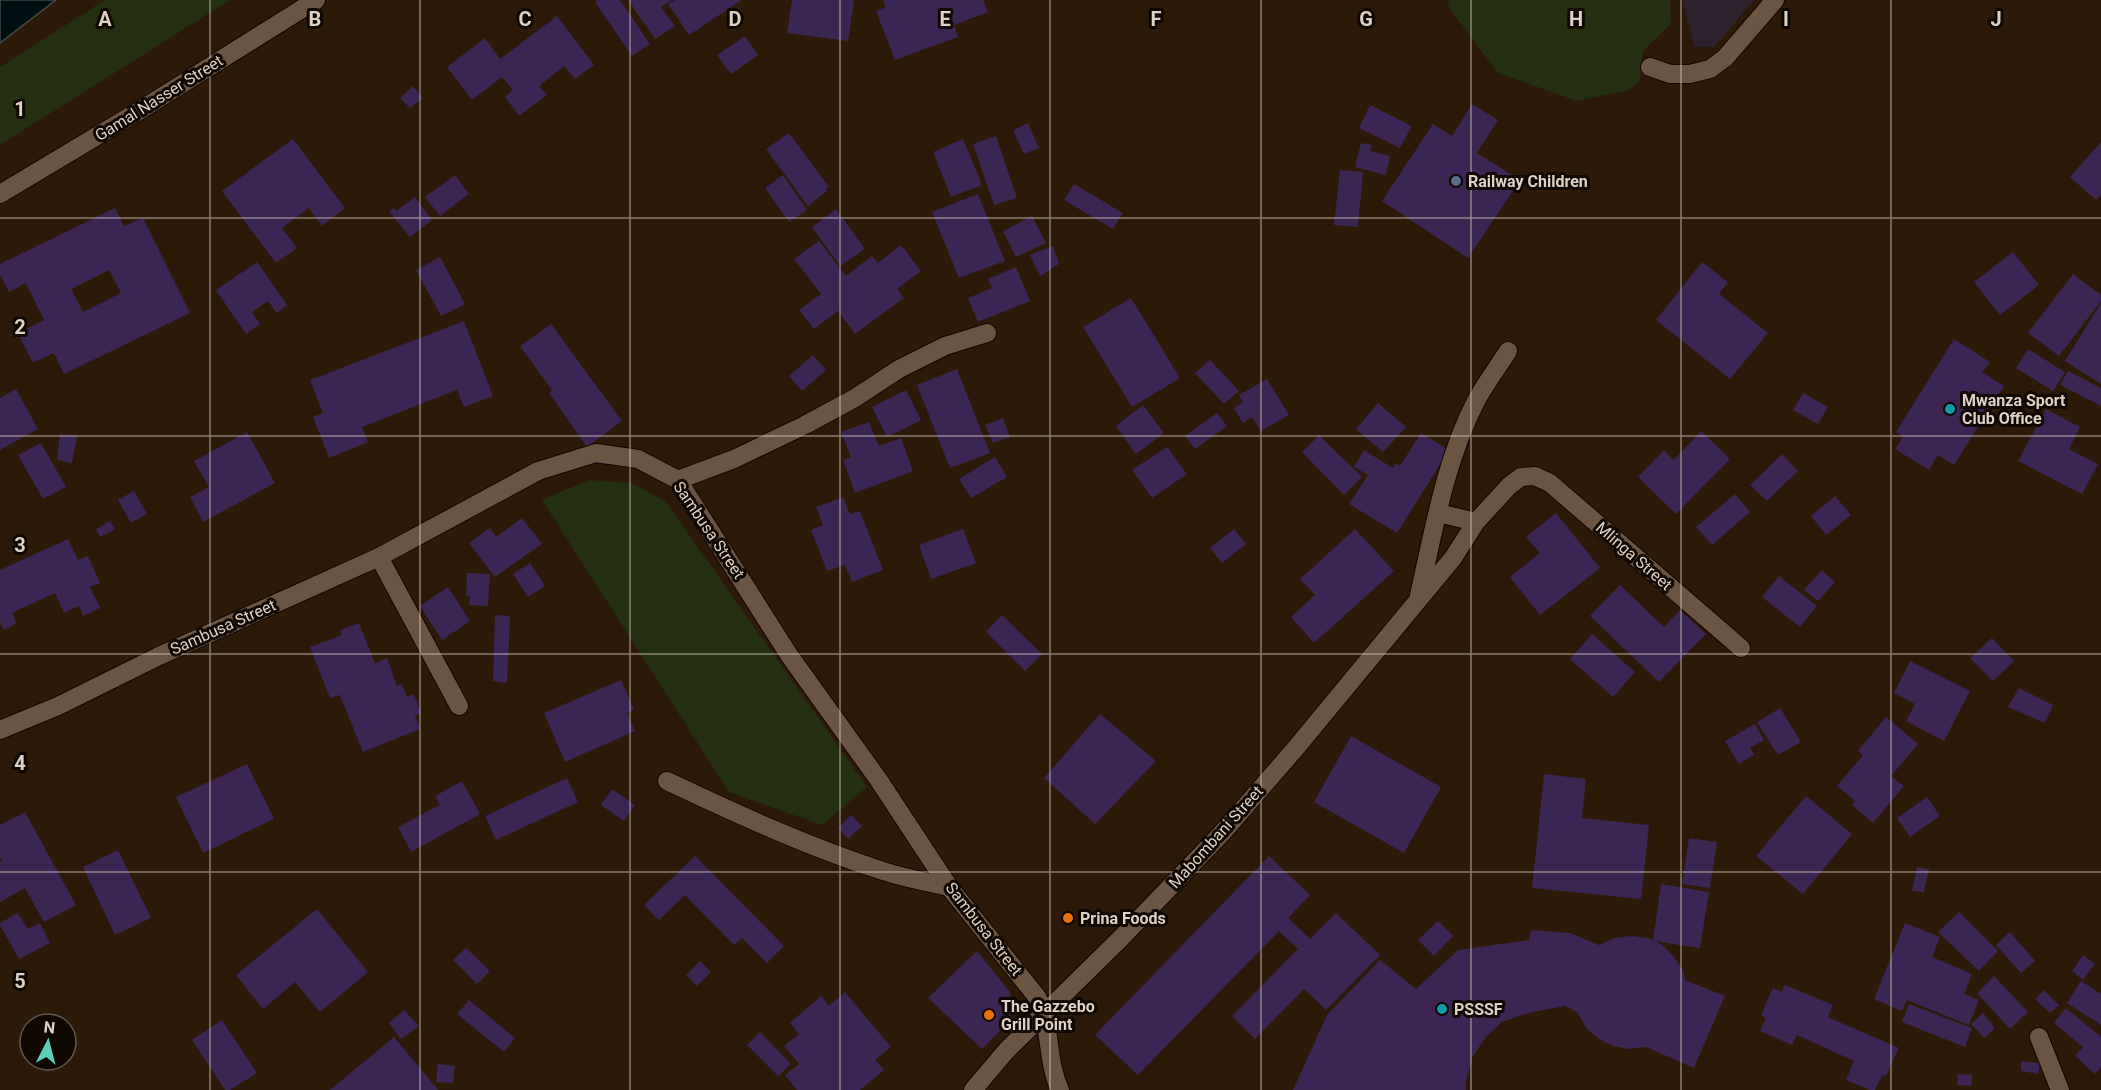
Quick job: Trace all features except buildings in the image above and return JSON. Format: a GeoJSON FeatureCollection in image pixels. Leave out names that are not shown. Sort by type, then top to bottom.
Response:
{"type":"FeatureCollection","features":[{"type":"Feature","properties":{"kind":"street","name":"Gamal Nasser Street"},"geometry":{"type":"LineString","coordinates":[[0,194],[142,109],[316,0]]}},
{"type":"Feature","properties":{"kind":"street"},"geometry":{"type":"LineString","coordinates":[[1650,67],[1670,74],[1690,74],[1710,69],[1725,58],[1775,0]]}},
{"type":"Feature","properties":{"kind":"street"},"geometry":{"type":"LineString","coordinates":[[678,480],[734,459],[805,425],[855,398],[899,369],[945,346],[987,333]]}},
{"type":"Feature","properties":{"kind":"street","name":"Mabombani Street"},"geometry":{"type":"LineString","coordinates":[[1419,597],[1438,513],[1459,439],[1476,400],[1508,351]]}},
{"type":"Feature","properties":{"kind":"street","name":"Sambusa Street"},"geometry":{"type":"LineString","coordinates":[[0,730],[58,706],[159,656],[379,557],[538,471],[596,453],[638,459],[678,480],[789,655],[878,779],[950,887],[999,951],[1028,984],[1044,1011]]}},
{"type":"Feature","properties":{"kind":"street","name":"Mlinga Street"},"geometry":{"type":"LineString","coordinates":[[1521,477],[1535,476],[1550,483],[1741,648]]}},
{"type":"Feature","properties":{"kind":"street","name":"Mabombani Street"},"geometry":{"type":"LineString","coordinates":[[973,1090],[1044,1011],[1121,938],[1223,832],[1453,558],[1476,522],[1509,486],[1521,477]]}},
{"type":"Feature","properties":{"kind":"street"},"geometry":{"type":"LineString","coordinates":[[1438,513],[1476,522]]}},
{"type":"Feature","properties":{"kind":"street"},"geometry":{"type":"LineString","coordinates":[[379,557],[459,706]]}},
{"type":"Feature","properties":{"kind":"street"},"geometry":{"type":"LineString","coordinates":[[667,781],[757,824],[835,854],[885,871],[950,887]]}},
{"type":"Feature","properties":{"kind":"street"},"geometry":{"type":"LineString","coordinates":[[1044,1011],[1054,1078],[1060,1090]]}},
{"type":"Feature","properties":{"kind":"street"},"geometry":{"type":"LineString","coordinates":[[2039,1037],[2060,1090]]}},
{"type":"Feature","properties":{"kind":"shaded area"},"geometry":{"type":"Polygon","coordinates":[[[0,0],[56,0],[0,43],[0,0]]]}},
{"type":"Feature","properties":{"kind":"shaded area"},"geometry":{"type":"Polygon","coordinates":[[[1682,0],[1754,0],[1714,47],[1695,47],[1682,0]]]}},
{"type":"Feature","properties":{"kind":"green space"},"geometry":{"type":"Polygon","coordinates":[[[105,0],[230,0],[0,145],[0,67],[105,0]]]}},
{"type":"Feature","properties":{"kind":"green space"},"geometry":{"type":"Polygon","coordinates":[[[1449,0],[1670,0],[1671,24],[1643,51],[1639,82],[1629,90],[1577,101],[1498,73],[1448,6],[1449,0]]]}},
{"type":"Feature","properties":{"kind":"green space"},"geometry":{"type":"Polygon","coordinates":[[[589,480],[632,483],[666,502],[867,787],[822,825],[729,792],[542,500],[589,480]]]}},
{"type":"Feature","properties":{"kind":"place","name":"Railway Children"},"geometry":{"type":"Point","coordinates":[1456,181]}},
{"type":"Feature","properties":{"kind":"place","name":"Mwanza Sport Club Office"},"geometry":{"type":"Point","coordinates":[1950,409]}},
{"type":"Feature","properties":{"kind":"place","name":"Prina Foods"},"geometry":{"type":"Point","coordinates":[1068,918]}},
{"type":"Feature","properties":{"kind":"place","name":"PSSSF"},"geometry":{"type":"Point","coordinates":[1442,1009]}},
{"type":"Feature","properties":{"kind":"place","name":"The Gazzebo Grill Point"},"geometry":{"type":"Point","coordinates":[989,1015]}}]}
